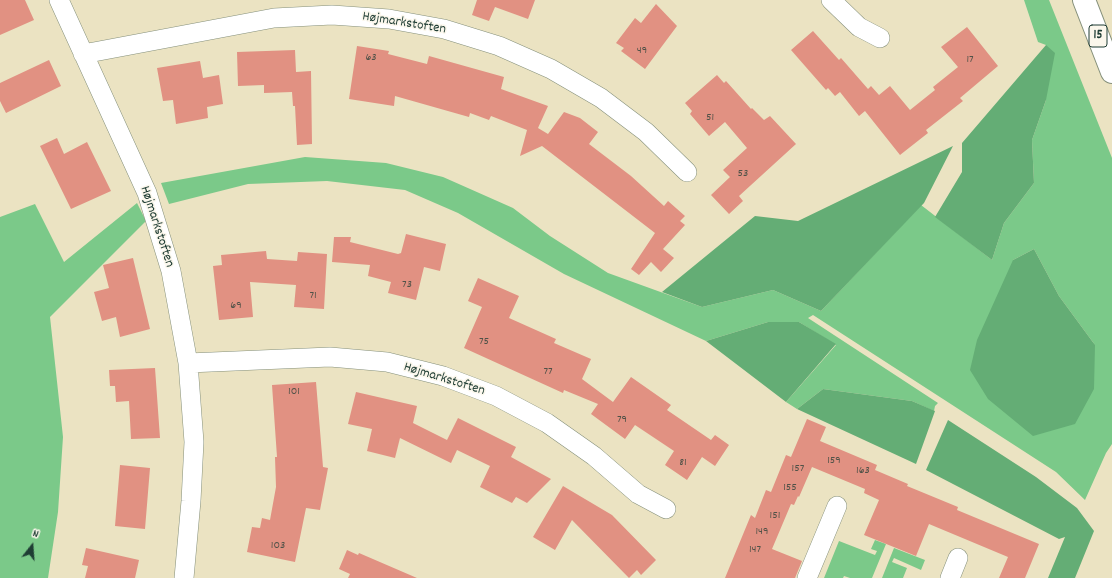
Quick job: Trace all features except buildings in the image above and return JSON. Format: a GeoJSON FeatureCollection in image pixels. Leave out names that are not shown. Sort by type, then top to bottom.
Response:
{"type":"FeatureCollection","features":[{"type":"Feature","properties":{"kind":"highway","name":"15"},"geometry":{"type":"LineString","coordinates":[[1084,0],[1112,72]]}},
{"type":"Feature","properties":{"kind":"street","name":"Højmarkstoften"},"geometry":{"type":"LineString","coordinates":[[59,0],[147,193],[172,271],[188,363],[194,442],[191,501],[184,578]]}},
{"type":"Feature","properties":{"kind":"street"},"geometry":{"type":"LineString","coordinates":[[831,0],[859,27],[880,38]]}},
{"type":"Feature","properties":{"kind":"street","name":"Højmarkstoften"},"geometry":{"type":"LineString","coordinates":[[83,54],[274,18],[332,15],[381,18],[444,29],[499,46],[551,69],[594,94],[646,132],[687,172]]}},
{"type":"Feature","properties":{"kind":"street","name":"Højmarkstoften"},"geometry":{"type":"LineString","coordinates":[[188,363],[330,356],[387,362],[442,376],[496,396],[547,423],[594,456],[638,494],[666,509]]}},
{"type":"Feature","properties":{"kind":"street"},"geometry":{"type":"LineString","coordinates":[[807,578],[837,506]]}},
{"type":"Feature","properties":{"kind":"street"},"geometry":{"type":"LineString","coordinates":[[950,578],[958,558]]}},
{"type":"Feature","properties":{"kind":"green space"},"geometry":{"type":"Polygon","coordinates":[[[1024,0],[1049,0],[1112,158],[1112,444],[1106,453],[1085,500],[1056,472],[813,315],[808,318],[938,403],[935,406],[934,411],[912,401],[823,389],[797,409],[786,402],[836,345],[799,322],[768,322],[706,341],[564,274],[458,213],[405,190],[327,181],[248,184],[169,204],[161,183],[305,157],[386,163],[443,177],[513,208],[550,236],[608,273],[702,307],[773,290],[821,311],[921,205],[992,260],[1004,223],[1034,183],[1032,140],[1046,100],[1046,45],[1038,42],[1024,0]],[[1034,249],[1013,260],[1095,345],[1059,296],[1034,249]]]}},
{"type":"Feature","properties":{"kind":"green space"},"geometry":{"type":"Polygon","coordinates":[[[1046,45],[1055,53],[1046,100],[1032,140],[1034,183],[1004,223],[992,260],[935,217],[962,172],[962,143],[1046,45]]]}},
{"type":"Feature","properties":{"kind":"green space"},"geometry":{"type":"Polygon","coordinates":[[[953,146],[924,203],[821,311],[773,290],[702,307],[662,292],[755,216],[798,221],[953,146]]]}},
{"type":"Feature","properties":{"kind":"green space"},"geometry":{"type":"Polygon","coordinates":[[[137,203],[146,221],[50,317],[63,437],[58,512],[48,578],[0,578],[0,217],[35,204],[64,262],[137,203]]]}},
{"type":"Feature","properties":{"kind":"green space"},"geometry":{"type":"Polygon","coordinates":[[[1034,249],[1059,296],[1095,345],[1094,389],[1075,424],[1033,436],[988,399],[970,370],[977,340],[1013,260],[1034,249]]]}},
{"type":"Feature","properties":{"kind":"green space"},"geometry":{"type":"Polygon","coordinates":[[[768,322],[799,322],[836,344],[786,402],[706,341],[768,322]]]}},
{"type":"Feature","properties":{"kind":"green space"},"geometry":{"type":"Polygon","coordinates":[[[823,389],[912,401],[935,411],[916,464],[797,409],[823,389]]]}},
{"type":"Feature","properties":{"kind":"green space"},"geometry":{"type":"Polygon","coordinates":[[[948,420],[1036,477],[1077,508],[1094,531],[1075,578],[1048,578],[1065,537],[1059,539],[926,470],[948,420]]]}},
{"type":"Feature","properties":{"kind":"green space"},"geometry":{"type":"Polygon","coordinates":[[[875,540],[886,544],[872,578],[850,578],[844,576],[843,578],[824,578],[839,541],[875,555],[877,551],[871,549],[875,540]]]}},
{"type":"Feature","properties":{"kind":"green space"},"geometry":{"type":"Polygon","coordinates":[[[894,548],[925,560],[921,570],[894,558],[892,562],[907,568],[903,578],[882,578],[894,548]]]}}]}
